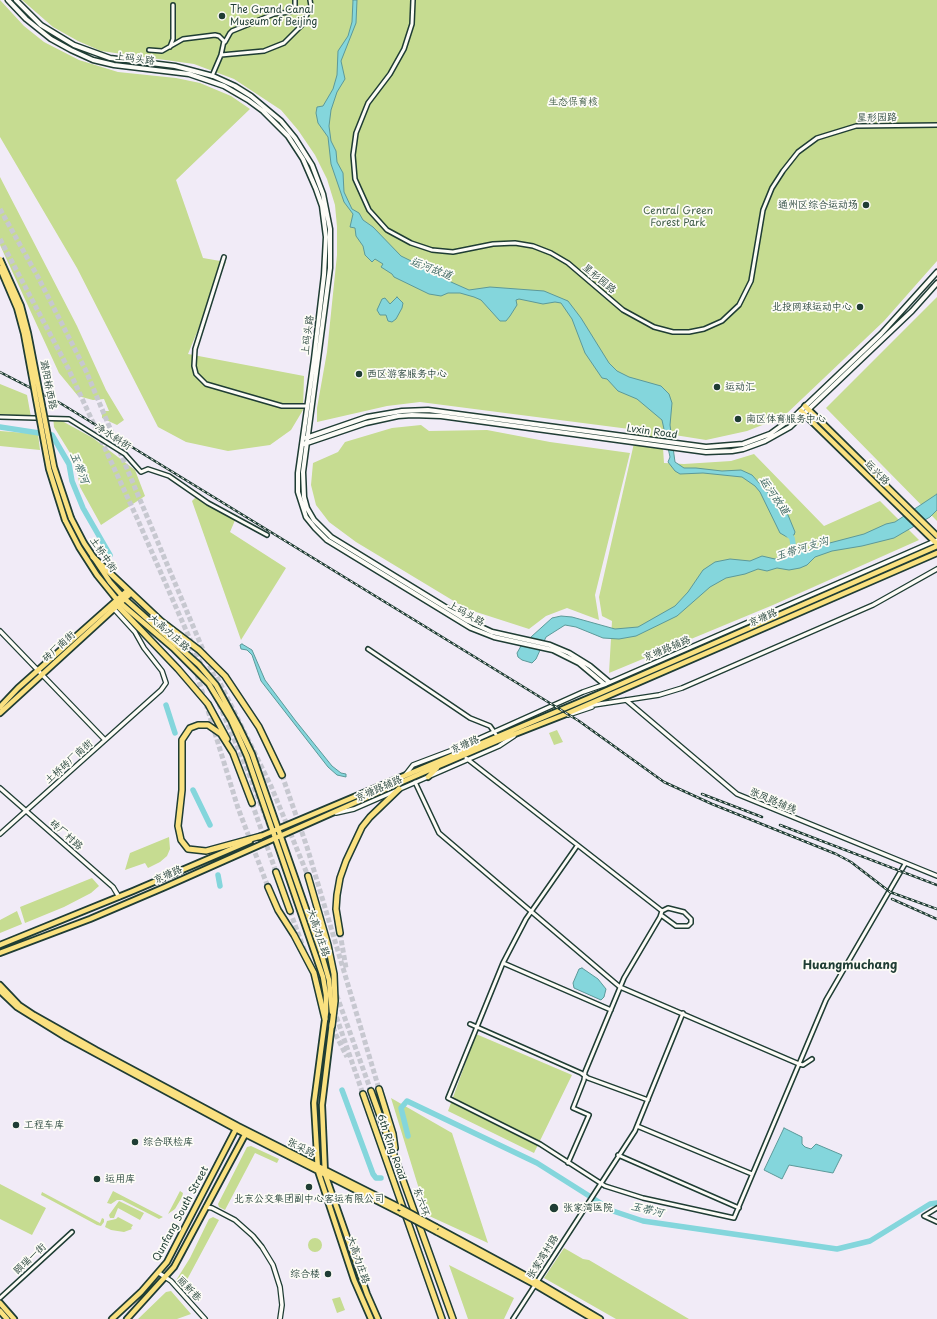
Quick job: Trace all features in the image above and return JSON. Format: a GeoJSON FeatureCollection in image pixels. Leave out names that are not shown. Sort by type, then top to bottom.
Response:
{"type":"FeatureCollection","features":[{"type":"Feature","properties":{"kind":"highway"},"geometry":{"type":"LineString","coordinates":[[93,557],[161,621],[199,650],[225,676],[259,727],[282,775]]}},
{"type":"Feature","properties":{"kind":"highway"},"geometry":{"type":"LineString","coordinates":[[118,605],[178,668],[208,704],[223,729],[252,803]]}},
{"type":"Feature","properties":{"kind":"highway"},"geometry":{"type":"LineString","coordinates":[[233,753],[221,734],[208,725],[193,726],[184,735],[182,740],[182,790],[178,826],[181,840],[188,848],[206,851],[261,836]]}},
{"type":"Feature","properties":{"kind":"highway"},"geometry":{"type":"LineString","coordinates":[[340,933],[336,909],[337,895],[340,878],[346,861],[362,827],[370,817],[399,789]]}},
{"type":"Feature","properties":{"kind":"highway"},"geometry":{"type":"LineString","coordinates":[[276,872],[290,911]]}},
{"type":"Feature","properties":{"kind":"highway"},"geometry":{"type":"LineString","coordinates":[[308,876],[328,945],[334,974],[335,1001],[332,1026]]}},
{"type":"Feature","properties":{"kind":"highway"},"geometry":{"type":"LineString","coordinates":[[268,887],[278,910],[294,935],[314,973],[326,1018]]}},
{"type":"Feature","properties":{"kind":"highway"},"geometry":{"type":"LineString","coordinates":[[379,1089],[393,1134],[396,1157]]}},
{"type":"Feature","properties":{"kind":"highway","name":"东六环"},"geometry":{"type":"LineString","coordinates":[[371,1091],[453,1319]]}},
{"type":"Feature","properties":{"kind":"highway","name":"6th Ring Road"},"geometry":{"type":"LineString","coordinates":[[363,1094],[442,1319]]}},
{"type":"Feature","properties":{"kind":"main road","name":"上码头路"},"geometry":{"type":"LineString","coordinates":[[8,0],[26,19],[51,39],[93,60],[131,68],[188,74],[224,86],[248,100],[278,125],[304,159],[316,189],[324,221],[326,255],[314,359],[304,420],[302,440],[304,444]]}},
{"type":"Feature","properties":{"kind":"main road","name":"上码头路"},"geometry":{"type":"LineString","coordinates":[[16,0],[47,29],[60,38],[89,52],[110,58],[175,66],[212,76],[235,86],[251,96],[281,121],[295,138],[306,155],[320,183],[329,220],[331,254],[310,420],[307,437],[304,444],[298,482],[299,499],[306,517],[315,528],[339,547],[453,615],[471,628],[494,637],[553,650],[579,663],[604,684]]}},
{"type":"Feature","properties":{"kind":"main road"},"geometry":{"type":"LineString","coordinates":[[324,221],[329,220]]}},
{"type":"Feature","properties":{"kind":"main road"},"geometry":{"type":"LineString","coordinates":[[326,255],[328,253],[331,254]]}},
{"type":"Feature","properties":{"kind":"main road","name":"潞阳桥西路"},"geometry":{"type":"LineString","coordinates":[[0,259],[21,306],[28,332],[54,467],[71,518]]}},
{"type":"Feature","properties":{"kind":"main road","name":"潞阳桥西路"},"geometry":{"type":"LineString","coordinates":[[0,268],[17,308],[24,334],[49,469],[65,520],[79,547],[118,605]]}},
{"type":"Feature","properties":{"kind":"main road","name":"Lvxin Road"},"geometry":{"type":"LineString","coordinates":[[807,408],[881,334],[937,272]]}},
{"type":"Feature","properties":{"kind":"main road","name":"Lvxin Road"},"geometry":{"type":"LineString","coordinates":[[302,440],[367,417],[402,411],[428,410],[706,447],[724,447],[743,444],[770,434],[807,408],[912,311],[937,283]]}},
{"type":"Feature","properties":{"kind":"main road","name":"运兴路"},"geometry":{"type":"LineString","coordinates":[[807,408],[937,536]]}},
{"type":"Feature","properties":{"kind":"main road","name":"Lvxin Road"},"geometry":{"type":"LineString","coordinates":[[304,444],[382,419],[398,416],[426,415],[719,452],[743,449],[765,442],[790,427],[802,412]]}},
{"type":"Feature","properties":{"kind":"main road","name":"运兴路"},"geometry":{"type":"LineString","coordinates":[[802,412],[924,533],[936,543]]}},
{"type":"Feature","properties":{"kind":"main road"},"geometry":{"type":"LineString","coordinates":[[304,420],[310,420]]}},
{"type":"Feature","properties":{"kind":"main road","name":"土桥中街"},"geometry":{"type":"LineString","coordinates":[[71,518],[93,557],[124,597]]}},
{"type":"Feature","properties":{"kind":"main road"},"geometry":{"type":"LineString","coordinates":[[924,533],[928,532],[929,528]]}},
{"type":"Feature","properties":{"kind":"main road","name":"京塘路"},"geometry":{"type":"LineString","coordinates":[[0,945],[119,897],[458,752],[496,734],[614,687],[936,543]]}},
{"type":"Feature","properties":{"kind":"main road","name":"京塘路"},"geometry":{"type":"LineString","coordinates":[[0,953],[90,919],[462,756],[561,716],[937,553]]}},
{"type":"Feature","properties":{"kind":"main road","name":"砖厂南街"},"geometry":{"type":"LineString","coordinates":[[0,707],[118,605],[129,592]]}},
{"type":"Feature","properties":{"kind":"main road","name":"大高力庄路"},"geometry":{"type":"LineString","coordinates":[[124,597],[190,656],[216,686],[246,740],[278,829],[321,952],[332,996],[332,1026],[324,1079],[322,1105],[325,1172],[362,1280],[378,1319]]}},
{"type":"Feature","properties":{"kind":"main road","name":"砖厂南街"},"geometry":{"type":"LineString","coordinates":[[0,712],[40,673],[118,605]]}},
{"type":"Feature","properties":{"kind":"main road","name":"大高力庄路"},"geometry":{"type":"LineString","coordinates":[[118,605],[184,658],[208,684],[219,700],[241,740],[319,963],[326,995],[326,1018],[314,1103],[318,1168],[325,1195],[354,1280],[371,1319]]}},
{"type":"Feature","properties":{"kind":"main road","name":"上码头路"},"geometry":{"type":"LineString","coordinates":[[453,615],[492,632],[550,645],[569,652],[590,666],[609,682]]}},
{"type":"Feature","properties":{"kind":"main road"},"geometry":{"type":"LineString","coordinates":[[428,776],[440,766]]}},
{"type":"Feature","properties":{"kind":"main road","name":"张采路"},"geometry":{"type":"LineString","coordinates":[[0,985],[19,1005],[96,1050],[246,1132],[318,1168],[400,1213],[536,1283],[593,1319]]}},
{"type":"Feature","properties":{"kind":"main road","name":"张采路"},"geometry":{"type":"LineString","coordinates":[[0,991],[17,1007],[44,1025],[237,1127]]}},
{"type":"Feature","properties":{"kind":"main road","name":"Qunfang South Street"},"geometry":{"type":"LineString","coordinates":[[112,1319],[159,1273],[167,1262],[237,1127]]}},
{"type":"Feature","properties":{"kind":"main road","name":"Qunfang South Street"},"geometry":{"type":"LineString","coordinates":[[127,1319],[166,1278],[174,1267],[246,1132]]}},
{"type":"Feature","properties":{"kind":"main road","name":"张采路"},"geometry":{"type":"LineString","coordinates":[[325,1172],[436,1226],[600,1319]]}},
{"type":"Feature","properties":{"kind":"main road"},"geometry":{"type":"LineString","coordinates":[[325,1195],[327,1191],[332,1192]]}},
{"type":"Feature","properties":{"kind":"main road"},"geometry":{"type":"LineString","coordinates":[[0,1303],[14,1319]]}},
{"type":"Feature","properties":{"kind":"main road"},"geometry":{"type":"LineString","coordinates":[[0,1311],[7,1319]]}},
{"type":"Feature","properties":{"kind":"street"},"geometry":{"type":"LineString","coordinates":[[212,76],[232,31],[274,14],[290,12],[295,8],[295,0]]}},
{"type":"Feature","properties":{"kind":"street"},"geometry":{"type":"LineString","coordinates":[[221,55],[264,51],[284,43],[302,25],[311,6],[310,0]]}},
{"type":"Feature","properties":{"kind":"street","name":"星形园路"},"geometry":{"type":"LineString","coordinates":[[413,0],[412,24],[404,49],[390,74],[368,103],[356,133],[353,155],[355,179],[369,210],[387,230],[411,243],[432,250],[453,252],[493,244],[515,243],[534,246],[552,253],[568,263],[623,310],[654,327],[673,332],[689,332],[704,329],[722,321],[739,305],[751,281],[762,210],[772,188],[798,152],[817,138],[856,126],[937,125]]}},
{"type":"Feature","properties":{"kind":"street"},"geometry":{"type":"LineString","coordinates":[[170,47],[173,39],[173,5]]}},
{"type":"Feature","properties":{"kind":"street"},"geometry":{"type":"LineString","coordinates":[[149,50],[162,51],[183,39],[215,35],[222,38],[225,44]]}},
{"type":"Feature","properties":{"kind":"street"},"geometry":{"type":"LineString","coordinates":[[224,257],[195,349],[194,366],[196,374],[206,384],[282,406],[306,406]]}},
{"type":"Feature","properties":{"kind":"street","name":"净水斜街"},"geometry":{"type":"LineString","coordinates":[[0,417],[69,419],[125,454],[141,472],[148,469],[169,476],[208,503],[267,535]]}},
{"type":"Feature","properties":{"kind":"street","name":"京塘路辅路"},"geometry":{"type":"LineString","coordinates":[[406,774],[413,765],[496,734],[604,684],[936,543]]}},
{"type":"Feature","properties":{"kind":"street"},"geometry":{"type":"LineString","coordinates":[[561,716],[594,706],[659,695],[689,685],[873,605],[937,568]]}},
{"type":"Feature","properties":{"kind":"street","name":"土桥砖厂南街"},"geometry":{"type":"LineString","coordinates":[[0,834],[165,686],[166,678],[118,605]]}},
{"type":"Feature","properties":{"kind":"street"},"geometry":{"type":"LineString","coordinates":[[0,632],[105,740]]}},
{"type":"Feature","properties":{"kind":"street"},"geometry":{"type":"LineString","coordinates":[[368,649],[470,718],[479,723],[490,726],[496,734]]}},
{"type":"Feature","properties":{"kind":"street","name":"张凤路辅线"},"geometry":{"type":"LineString","coordinates":[[626,700],[737,794],[937,876]]}},
{"type":"Feature","properties":{"kind":"street"},"geometry":{"type":"LineString","coordinates":[[584,706],[594,706]]}},
{"type":"Feature","properties":{"kind":"street","name":"京塘路辅路"},"geometry":{"type":"LineString","coordinates":[[329,814],[354,809],[468,760],[499,746],[519,732]]}},
{"type":"Feature","properties":{"kind":"street"},"geometry":{"type":"LineString","coordinates":[[458,752],[661,913],[676,926],[688,926],[691,923],[691,919],[684,912],[668,908],[661,913],[620,987],[572,1108],[589,1115],[568,1163]]}},
{"type":"Feature","properties":{"kind":"street"},"geometry":{"type":"LineString","coordinates":[[415,782],[439,833],[620,987],[799,1064],[803,1065],[812,1059]]}},
{"type":"Feature","properties":{"kind":"street","name":"砖厂村路"},"geometry":{"type":"LineString","coordinates":[[0,788],[113,887],[119,897]]}},
{"type":"Feature","properties":{"kind":"street"},"geometry":{"type":"LineString","coordinates":[[577,846],[531,912],[503,963],[448,1098],[540,1144],[600,1183],[643,1198],[734,1218],[750,1184],[752,1174],[826,1000],[905,864]]}},
{"type":"Feature","properties":{"kind":"street"},"geometry":{"type":"LineString","coordinates":[[503,963],[611,1010]]}},
{"type":"Feature","properties":{"kind":"street","name":"张家湾村路"},"geometry":{"type":"LineString","coordinates":[[513,1319],[637,1126],[683,1014]]}},
{"type":"Feature","properties":{"kind":"street"},"geometry":{"type":"LineString","coordinates":[[470,1024],[585,1076],[648,1100]]}},
{"type":"Feature","properties":{"kind":"street"},"geometry":{"type":"LineString","coordinates":[[637,1126],[752,1174]]}},
{"type":"Feature","properties":{"kind":"street"},"geometry":{"type":"LineString","coordinates":[[618,1155],[738,1208]]}},
{"type":"Feature","properties":{"kind":"street"},"geometry":{"type":"LineString","coordinates":[[206,1208],[212,1208],[235,1220],[253,1236],[262,1247],[273,1265],[280,1287],[282,1306],[280,1319]]}},
{"type":"Feature","properties":{"kind":"street"},"geometry":{"type":"LineString","coordinates":[[937,1208],[924,1216],[937,1222]]}},
{"type":"Feature","properties":{"kind":"street","name":"颐瑞一街"},"geometry":{"type":"LineString","coordinates":[[0,1298],[72,1232]]}},
{"type":"Feature","properties":{"kind":"street","name":"丽新巷"},"geometry":{"type":"LineString","coordinates":[[159,1273],[166,1278],[205,1319]]}},
{"type":"Feature","properties":{"kind":"green space"},"geometry":{"type":"Polygon","coordinates":[[[0,0],[24,26],[44,42],[79,60],[118,72],[176,78],[200,83],[231,96],[250,109],[176,180],[203,258],[226,262],[188,354],[304,376],[303,410],[291,430],[270,445],[228,451],[186,442],[158,427],[77,268],[0,137],[0,0]]]}},
{"type":"Feature","properties":{"kind":"green space","name":"Central Green Forest Park"},"geometry":{"type":"Polygon","coordinates":[[[22,0],[937,0],[937,261],[884,321],[783,417],[747,431],[706,440],[662,433],[664,463],[684,464],[731,461],[754,454],[824,526],[880,501],[919,540],[773,605],[609,673],[612,621],[602,616],[599,597],[637,430],[420,402],[387,406],[317,422],[317,408],[327,352],[337,255],[337,227],[335,205],[327,179],[315,155],[298,130],[281,110],[234,79],[194,64],[101,51],[78,41],[53,27],[22,0]]]}},
{"type":"Feature","properties":{"kind":"green space"},"geometry":{"type":"Polygon","coordinates":[[[0,177],[77,326],[106,390],[124,420],[117,425],[102,418],[102,411],[109,411],[104,399],[93,400],[78,396],[59,373],[0,245],[0,177]]]}},
{"type":"Feature","properties":{"kind":"green space"},"geometry":{"type":"Polygon","coordinates":[[[937,297],[937,521],[826,408],[937,297]]]}},
{"type":"Feature","properties":{"kind":"green space"},"geometry":{"type":"Polygon","coordinates":[[[0,384],[27,395],[31,417],[0,414],[0,384]]]}},
{"type":"Feature","properties":{"kind":"green space"},"geometry":{"type":"Polygon","coordinates":[[[53,416],[93,438],[135,470],[145,496],[101,525],[80,487],[75,461],[54,427],[53,416]]]}},
{"type":"Feature","properties":{"kind":"green space"},"geometry":{"type":"Polygon","coordinates":[[[421,425],[429,431],[487,430],[550,442],[630,453],[595,595],[599,620],[567,608],[546,616],[529,629],[467,609],[356,542],[329,522],[316,505],[311,485],[313,463],[338,452],[345,442],[392,428],[421,425]]]}},
{"type":"Feature","properties":{"kind":"green space"},"geometry":{"type":"Polygon","coordinates":[[[0,431],[38,434],[40,450],[0,446],[0,431]]]}},
{"type":"Feature","properties":{"kind":"green space"},"geometry":{"type":"Polygon","coordinates":[[[196,497],[236,518],[230,532],[286,568],[241,640],[192,501],[196,497]]]}},
{"type":"Feature","properties":{"kind":"green space"},"geometry":{"type":"Polygon","coordinates":[[[557,730],[563,742],[554,745],[549,733],[557,730]]]}},
{"type":"Feature","properties":{"kind":"green space"},"geometry":{"type":"Polygon","coordinates":[[[169,837],[170,849],[167,856],[160,862],[148,868],[145,863],[125,870],[130,853],[169,837]]]}},
{"type":"Feature","properties":{"kind":"green space"},"geometry":{"type":"Polygon","coordinates":[[[92,878],[99,886],[91,893],[64,907],[25,923],[20,907],[92,878]]]}},
{"type":"Feature","properties":{"kind":"green space"},"geometry":{"type":"Polygon","coordinates":[[[17,911],[22,924],[0,933],[0,920],[17,911]]]}},
{"type":"Feature","properties":{"kind":"green space"},"geometry":{"type":"Polygon","coordinates":[[[476,1034],[572,1075],[534,1153],[448,1111],[476,1034]]]}},
{"type":"Feature","properties":{"kind":"green space"},"geometry":{"type":"Polygon","coordinates":[[[391,1098],[452,1133],[488,1243],[427,1215],[391,1098]]]}},
{"type":"Feature","properties":{"kind":"green space"},"geometry":{"type":"Polygon","coordinates":[[[251,1146],[279,1159],[277,1163],[255,1153],[225,1210],[219,1207],[218,1204],[247,1147],[251,1146]]]}},
{"type":"Feature","properties":{"kind":"green space"},"geometry":{"type":"Polygon","coordinates":[[[0,1184],[46,1208],[32,1235],[0,1219],[0,1184]]]}},
{"type":"Feature","properties":{"kind":"green space"},"geometry":{"type":"Polygon","coordinates":[[[113,1191],[163,1217],[159,1219],[122,1200],[117,1200],[111,1204],[107,1203],[113,1191]]]}},
{"type":"Feature","properties":{"kind":"green space"},"geometry":{"type":"Polygon","coordinates":[[[180,1191],[183,1193],[182,1197],[175,1209],[168,1214],[180,1191]]]}},
{"type":"Feature","properties":{"kind":"green space"},"geometry":{"type":"Polygon","coordinates":[[[42,1192],[100,1223],[102,1218],[104,1219],[104,1222],[101,1226],[97,1225],[41,1195],[42,1192]]]}},
{"type":"Feature","properties":{"kind":"green space"},"geometry":{"type":"Polygon","coordinates":[[[119,1201],[144,1213],[140,1220],[118,1208],[114,1218],[110,1218],[109,1215],[119,1201]]]}},
{"type":"Feature","properties":{"kind":"green space"},"geometry":{"type":"Polygon","coordinates":[[[118,1217],[133,1225],[131,1228],[132,1229],[124,1232],[111,1230],[105,1227],[107,1221],[118,1217]]]}},
{"type":"Feature","properties":{"kind":"green space"},"geometry":{"type":"Polygon","coordinates":[[[213,1217],[219,1220],[182,1289],[175,1282],[190,1258],[209,1219],[213,1217]]]}},
{"type":"Feature","properties":{"kind":"green space"},"geometry":{"type":"Polygon","coordinates":[[[315,1238],[320,1240],[322,1245],[320,1250],[315,1252],[310,1250],[308,1245],[310,1240],[315,1238]]]}},
{"type":"Feature","properties":{"kind":"green space"},"geometry":{"type":"Polygon","coordinates":[[[564,1248],[583,1259],[589,1260],[689,1319],[616,1319],[544,1278],[564,1248]]]}},
{"type":"Feature","properties":{"kind":"green space"},"geometry":{"type":"Polygon","coordinates":[[[449,1265],[514,1298],[504,1319],[468,1319],[449,1265]]]}},
{"type":"Feature","properties":{"kind":"green space"},"geometry":{"type":"Polygon","coordinates":[[[171,1291],[191,1314],[177,1319],[138,1319],[166,1292],[171,1291]]]}},
{"type":"Feature","properties":{"kind":"green space"},"geometry":{"type":"Polygon","coordinates":[[[340,1297],[345,1310],[337,1313],[332,1299],[340,1297]]]}},
{"type":"Feature","properties":{"kind":"water"},"geometry":{"type":"Polygon","coordinates":[[[353,0],[357,0],[356,23],[341,61],[345,79],[337,92],[331,110],[329,126],[331,141],[336,151],[337,162],[343,173],[344,192],[352,209],[359,213],[363,220],[373,227],[401,256],[469,290],[490,287],[544,291],[568,301],[581,318],[609,363],[617,371],[629,377],[661,386],[669,394],[672,403],[670,425],[675,462],[684,468],[722,471],[741,470],[752,475],[788,515],[795,532],[794,535],[787,537],[780,533],[760,492],[755,486],[742,477],[703,473],[680,474],[675,471],[668,462],[670,457],[662,420],[637,399],[618,391],[607,379],[602,378],[585,353],[572,319],[561,303],[555,302],[543,304],[519,299],[516,300],[517,305],[506,321],[500,321],[481,300],[460,293],[448,293],[441,296],[429,294],[394,277],[381,267],[383,264],[375,259],[372,262],[365,255],[363,246],[356,236],[355,228],[350,227],[353,214],[344,202],[331,164],[328,137],[318,123],[316,113],[317,107],[323,106],[333,89],[337,75],[338,51],[348,36],[352,22],[353,0]]]}},
{"type":"Feature","properties":{"kind":"water"},"geometry":{"type":"Polygon","coordinates":[[[397,297],[403,303],[402,308],[396,319],[392,322],[388,321],[386,315],[380,315],[377,310],[382,299],[385,298],[390,304],[397,297]]]}},
{"type":"Feature","properties":{"kind":"water"},"geometry":{"type":"Polygon","coordinates":[[[937,494],[937,510],[930,517],[894,538],[862,546],[832,551],[815,557],[807,565],[800,568],[789,570],[777,568],[767,571],[758,569],[745,574],[726,578],[710,587],[677,616],[636,636],[619,639],[603,638],[576,627],[565,625],[546,637],[536,659],[532,663],[518,657],[517,653],[521,646],[552,618],[561,616],[572,617],[615,629],[638,627],[675,606],[688,592],[703,570],[715,562],[730,559],[750,561],[762,556],[775,559],[797,550],[808,552],[822,545],[864,534],[886,524],[895,522],[937,494]]]}},
{"type":"Feature","properties":{"kind":"water"},"geometry":{"type":"Polygon","coordinates":[[[242,644],[252,650],[265,680],[295,720],[332,766],[341,773],[346,774],[346,777],[337,775],[328,767],[261,681],[252,655],[247,650],[241,649],[240,645],[242,644]]]}},
{"type":"Feature","properties":{"kind":"water"},"geometry":{"type":"Polygon","coordinates":[[[582,968],[598,979],[606,989],[604,997],[601,1000],[574,988],[573,983],[579,969],[582,968]]]}},
{"type":"Feature","properties":{"kind":"water"},"geometry":{"type":"Polygon","coordinates":[[[784,1128],[802,1137],[802,1144],[805,1147],[811,1149],[816,1144],[842,1155],[833,1173],[789,1165],[782,1179],[764,1170],[784,1128]]]}},
{"type":"Feature","properties":{"kind":"waterway","name":"玉带河"},"geometry":{"type":"LineString","coordinates":[[0,427],[52,435],[69,464],[72,481],[83,508],[110,555]]}},
{"type":"Feature","properties":{"kind":"waterway","name":"运河故道"},"geometry":{"type":"LineString","coordinates":[[785,531],[792,538],[793,544]]}},
{"type":"Feature","properties":{"kind":"waterway","name":"玉带河"},"geometry":{"type":"LineString","coordinates":[[166,705],[175,733]]}},
{"type":"Feature","properties":{"kind":"waterway","name":"玉带河"},"geometry":{"type":"LineString","coordinates":[[193,790],[210,825]]}},
{"type":"Feature","properties":{"kind":"waterway","name":"玉带河"},"geometry":{"type":"LineString","coordinates":[[218,875],[220,886]]}},
{"type":"Feature","properties":{"kind":"waterway","name":"玉带河"},"geometry":{"type":"LineString","coordinates":[[342,1090],[373,1174],[376,1178],[381,1178]]}},
{"type":"Feature","properties":{"kind":"waterway","name":"玉带河"},"geometry":{"type":"LineString","coordinates":[[408,1136],[401,1108],[407,1101],[537,1163],[613,1211],[643,1221],[837,1249],[870,1241],[930,1204],[937,1203]]}},
{"type":"Feature","properties":{"kind":"tunnel"},"geometry":{"type":"LineString","coordinates":[[0,209],[38,277],[86,371],[219,688]]}},
{"type":"Feature","properties":{"kind":"tunnel"},"geometry":{"type":"LineString","coordinates":[[0,239],[68,368],[137,518],[210,685]]}},
{"type":"Feature","properties":{"kind":"tunnel"},"geometry":{"type":"LineString","coordinates":[[186,639],[238,808],[268,887]]}},
{"type":"Feature","properties":{"kind":"tunnel"},"geometry":{"type":"LineString","coordinates":[[217,677],[271,786],[308,876]]}},
{"type":"Feature","properties":{"kind":"tunnel"},"geometry":{"type":"LineString","coordinates":[[216,697],[247,769],[271,831]]}},
{"type":"Feature","properties":{"kind":"tunnel"},"geometry":{"type":"LineString","coordinates":[[282,775],[307,847],[379,1089]]}},
{"type":"Feature","properties":{"kind":"tunnel"},"geometry":{"type":"LineString","coordinates":[[263,796],[275,827]]}},
{"type":"Feature","properties":{"kind":"tunnel"},"geometry":{"type":"LineString","coordinates":[[252,803],[276,872]]}},
{"type":"Feature","properties":{"kind":"tunnel"},"geometry":{"type":"LineString","coordinates":[[290,911],[306,955]]}},
{"type":"Feature","properties":{"kind":"tunnel"},"geometry":{"type":"LineString","coordinates":[[340,933],[346,968]]}},
{"type":"Feature","properties":{"kind":"tunnel"},"geometry":{"type":"LineString","coordinates":[[329,974],[371,1091]]}},
{"type":"Feature","properties":{"kind":"tunnel"},"geometry":{"type":"LineString","coordinates":[[320,992],[336,1035],[347,1057]]}},
{"type":"Feature","properties":{"kind":"tunnel"},"geometry":{"type":"LineString","coordinates":[[334,1010],[363,1094]]}},
{"type":"Feature","properties":{"kind":"railway"},"geometry":{"type":"LineString","coordinates":[[0,372],[60,403],[579,721],[664,782],[712,804],[836,854],[851,862],[890,892],[937,909]]}},
{"type":"Feature","properties":{"kind":"railway"},"geometry":{"type":"LineString","coordinates":[[702,794],[762,817]]}},
{"type":"Feature","properties":{"kind":"railway"},"geometry":{"type":"LineString","coordinates":[[780,825],[937,885]]}},
{"type":"Feature","properties":{"kind":"railway"},"geometry":{"type":"LineString","coordinates":[[892,899],[937,919]]}},
{"type":"Feature","properties":{"kind":"place","name":"The Grand Canal Museum of Beijing"},"geometry":{"type":"Point","coordinates":[222,16]}},
{"type":"Feature","properties":{"kind":"place","name":"通州区综合运动场"},"geometry":{"type":"Point","coordinates":[866,205]}},
{"type":"Feature","properties":{"kind":"place","name":"北投网球运动中心"},"geometry":{"type":"Point","coordinates":[860,307]}},
{"type":"Feature","properties":{"kind":"place","name":"西区游客服务中心"},"geometry":{"type":"Point","coordinates":[359,374]}},
{"type":"Feature","properties":{"kind":"place","name":"运动汇"},"geometry":{"type":"Point","coordinates":[717,387]}},
{"type":"Feature","properties":{"kind":"place","name":"南区体育服务中心"},"geometry":{"type":"Point","coordinates":[738,419]}},
{"type":"Feature","properties":{"kind":"place","name":"工程车库"},"geometry":{"type":"Point","coordinates":[16,1125]}},
{"type":"Feature","properties":{"kind":"place","name":"综合联检库"},"geometry":{"type":"Point","coordinates":[135,1142]}},
{"type":"Feature","properties":{"kind":"place","name":"运用库"},"geometry":{"type":"Point","coordinates":[97,1179]}},
{"type":"Feature","properties":{"kind":"place","name":"北京公交集团副中心客运有限公司"},"geometry":{"type":"Point","coordinates":[309,1187]}},
{"type":"Feature","properties":{"kind":"place","name":"张家湾医院"},"geometry":{"type":"Point","coordinates":[554,1208]}},
{"type":"Feature","properties":{"kind":"place","name":"综合楼"},"geometry":{"type":"Point","coordinates":[328,1274]}},
{"type":"Feature","properties":{"kind":"district","name":"Huangmuchang"},"geometry":{"type":"Point","coordinates":[850,966]}},
{"type":"Feature","properties":{"kind":"park label","name":"生态保育核"},"geometry":{"type":"Point","coordinates":[573,102]}},
{"type":"Feature","properties":{"kind":"water label","name":"玉带河支沟"},"geometry":{"type":"Point","coordinates":[802,549]}}]}
